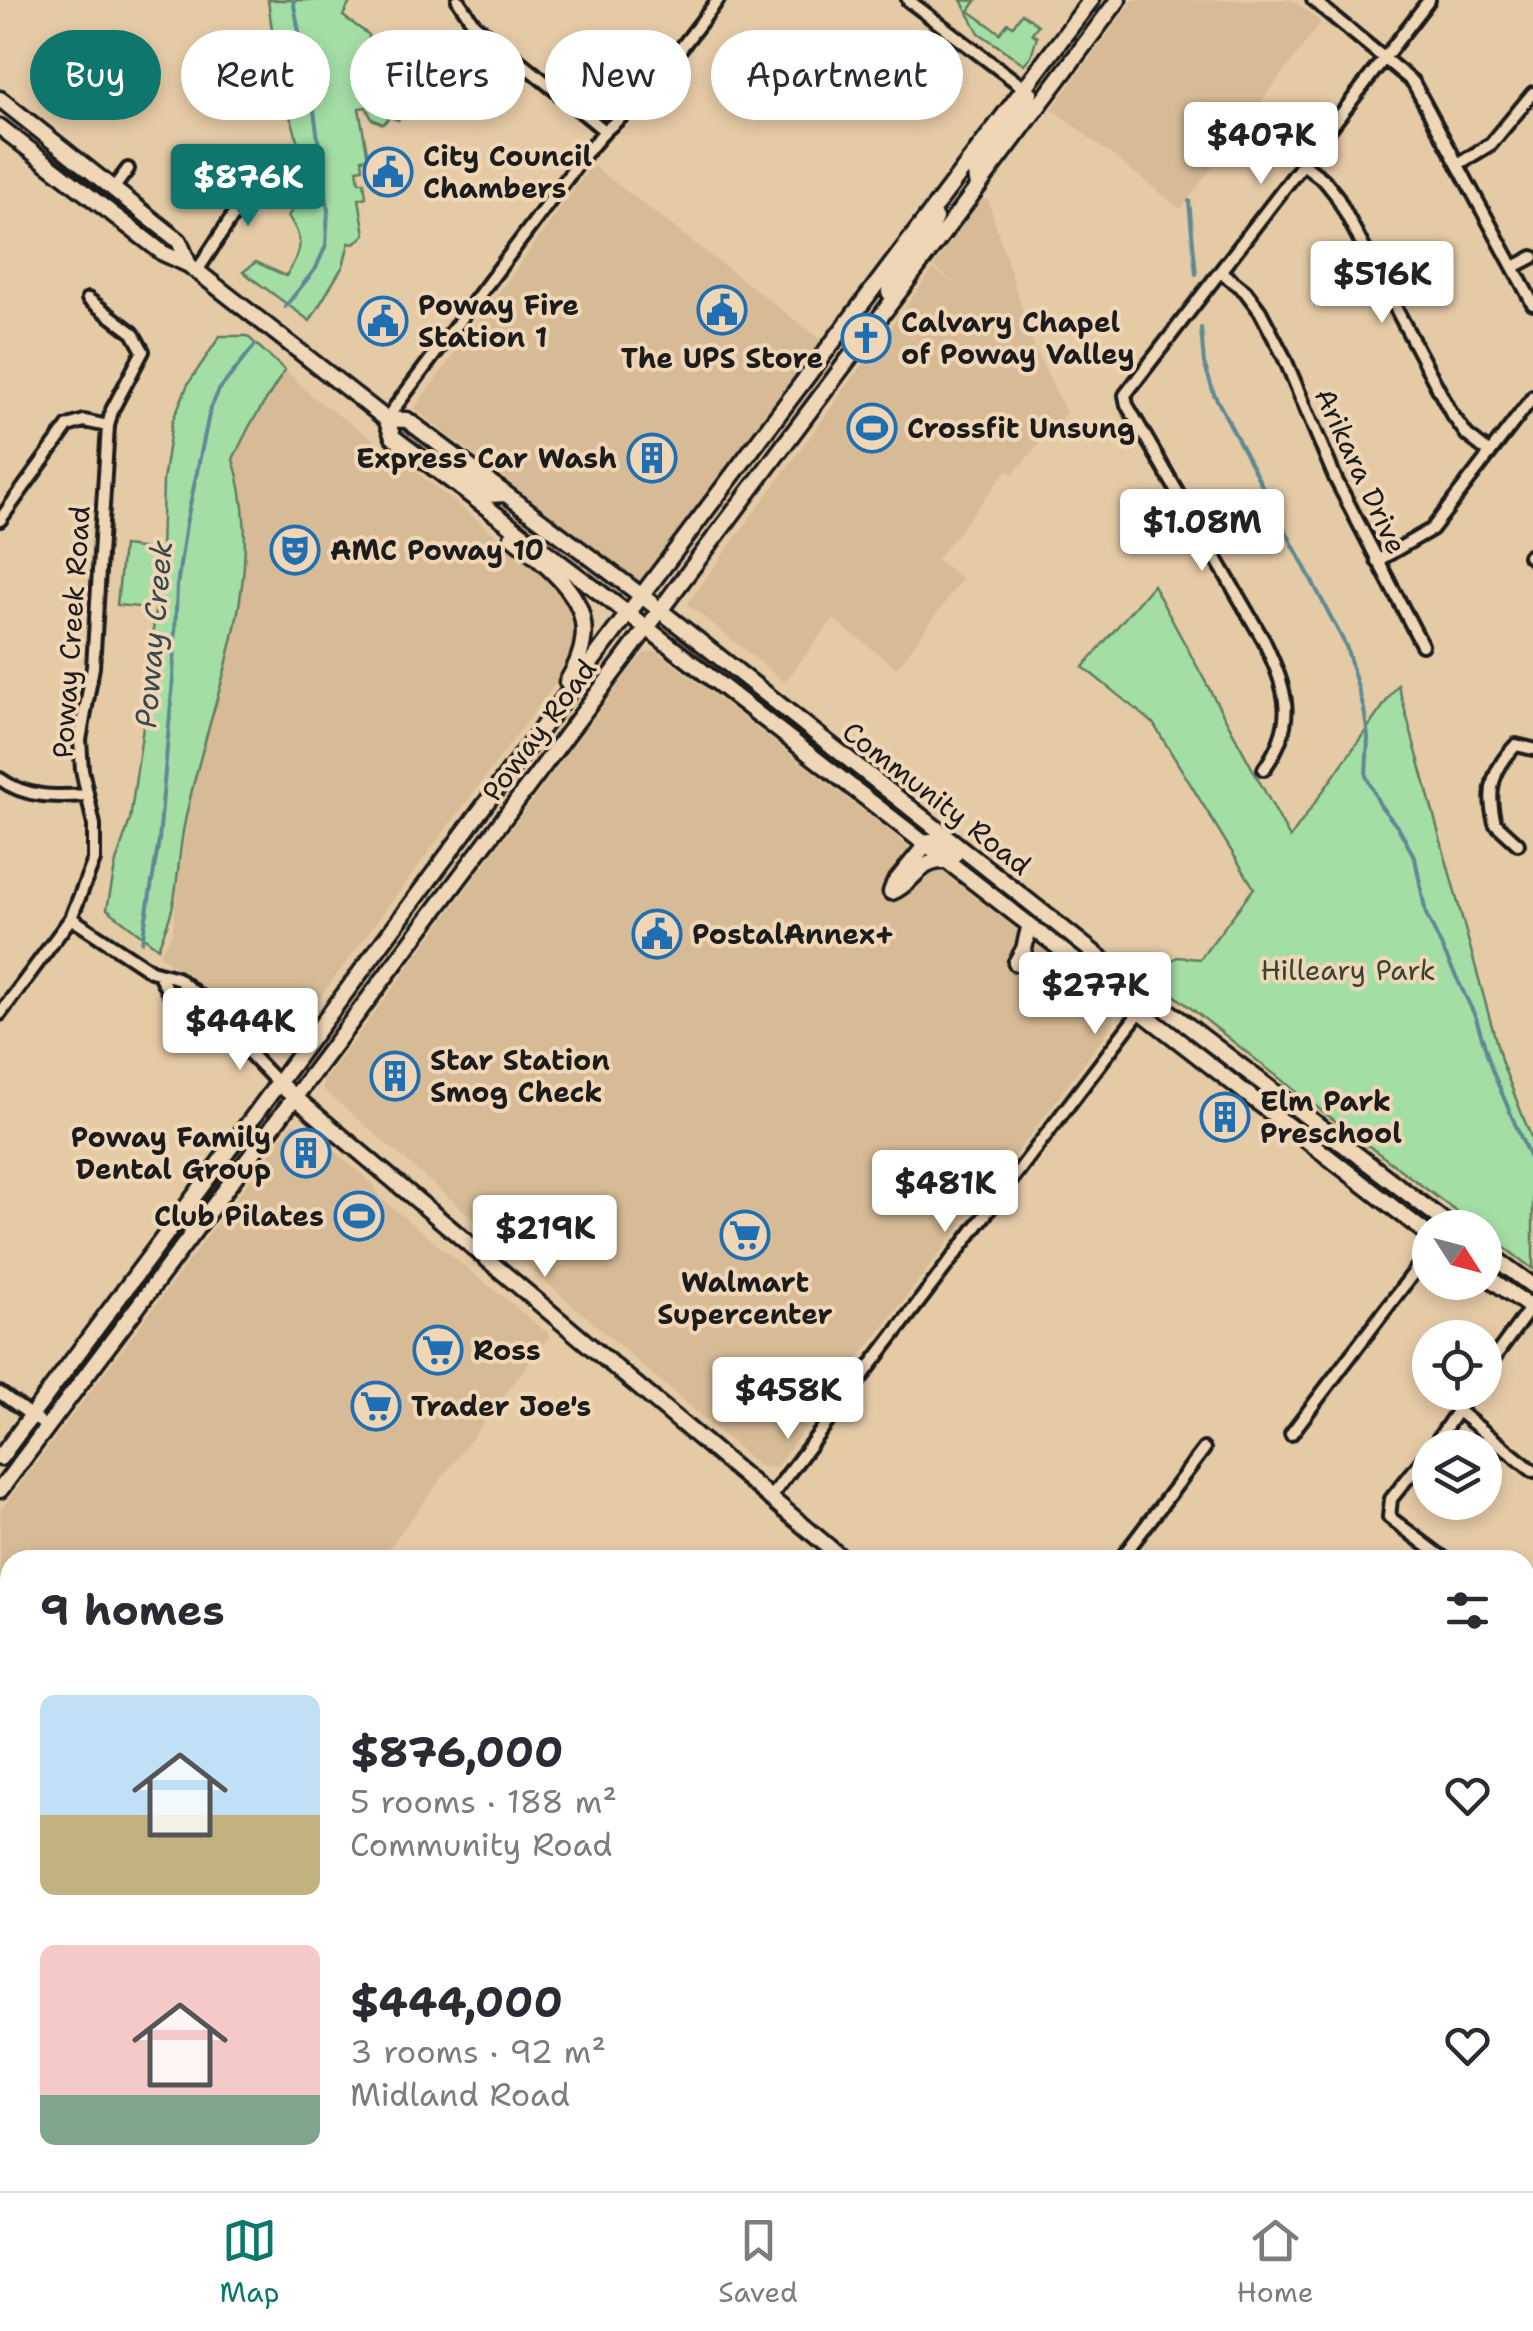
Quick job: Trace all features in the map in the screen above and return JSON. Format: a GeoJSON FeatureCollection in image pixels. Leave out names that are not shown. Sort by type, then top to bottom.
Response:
{"type":"FeatureCollection","features":[{"type":"Feature","properties":{"kind":"main road","name":"Poway Road"},"geometry":{"type":"LineString","coordinates":[[0,1458],[528,746],[1092,0]]}},
{"type":"Feature","properties":{"kind":"main road"},"geometry":{"type":"LineString","coordinates":[[1100,23],[1093,15],[1103,0]]}},
{"type":"Feature","properties":{"kind":"main road","name":"Poway Road"},"geometry":{"type":"LineString","coordinates":[[0,1490],[1118,0]]}},
{"type":"Feature","properties":{"kind":"main road"},"geometry":{"type":"LineString","coordinates":[[998,160],[1004,137],[1029,102],[1030,93],[1024,88]]}},
{"type":"Feature","properties":{"kind":"main road","name":"Community Road"},"geometry":{"type":"LineString","coordinates":[[0,99],[179,241],[193,268]]}},
{"type":"Feature","properties":{"kind":"main road"},"geometry":{"type":"LineString","coordinates":[[980,183],[974,173],[992,148],[1000,120]]}},
{"type":"Feature","properties":{"kind":"main road","name":"Community Road"},"geometry":{"type":"LineString","coordinates":[[0,127],[162,253],[193,268],[386,419],[393,436],[647,628],[1412,1222]]}},
{"type":"Feature","properties":{"kind":"main road"},"geometry":{"type":"LineString","coordinates":[[100,205],[126,200]]}},
{"type":"Feature","properties":{"kind":"main road"},"geometry":{"type":"LineString","coordinates":[[894,298],[889,292],[890,285],[929,233],[936,207]]}},
{"type":"Feature","properties":{"kind":"main road"},"geometry":{"type":"LineString","coordinates":[[838,373],[845,349],[880,300],[876,288]]}},
{"type":"Feature","properties":{"kind":"main road"},"geometry":{"type":"LineString","coordinates":[[764,472],[760,460],[798,406],[811,374]]}},
{"type":"Feature","properties":{"kind":"main road","name":"Community Road"},"geometry":{"type":"LineString","coordinates":[[386,419],[407,420],[642,596],[1151,997],[1430,1210]]}},
{"type":"Feature","properties":{"kind":"main road"},"geometry":{"type":"LineString","coordinates":[[442,474],[464,478],[489,496],[505,494]]}},
{"type":"Feature","properties":{"kind":"main road"},"geometry":{"type":"LineString","coordinates":[[469,495],[480,510],[566,584],[580,607],[584,628],[582,653],[544,725]]}},
{"type":"Feature","properties":{"kind":"main road"},"geometry":{"type":"LineString","coordinates":[[785,738],[796,732],[839,762],[858,768]]}},
{"type":"Feature","properties":{"kind":"main road"},"geometry":{"type":"LineString","coordinates":[[478,852],[474,848],[474,834],[508,786],[528,746]]}},
{"type":"Feature","properties":{"kind":"main road"},"geometry":{"type":"LineString","coordinates":[[835,777],[861,787],[896,812],[906,813],[911,808]]}},
{"type":"Feature","properties":{"kind":"main road"},"geometry":{"type":"LineString","coordinates":[[415,938],[424,911],[460,860],[461,836]]}},
{"type":"Feature","properties":{"kind":"main road"},"geometry":{"type":"LineString","coordinates":[[943,861],[926,864],[904,886],[891,892],[924,846],[937,841],[1001,890],[1042,912]]}},
{"type":"Feature","properties":{"kind":"main road"},"geometry":{"type":"LineString","coordinates":[[1016,963],[1029,928]]}},
{"type":"Feature","properties":{"kind":"main road"},"geometry":{"type":"LineString","coordinates":[[278,1083],[832,1550]]}},
{"type":"Feature","properties":{"kind":"main road"},"geometry":{"type":"LineString","coordinates":[[192,1232],[189,1219],[223,1173],[232,1145]]}},
{"type":"Feature","properties":{"kind":"main road"},"geometry":{"type":"LineString","coordinates":[[1385,1202],[1394,1194],[1416,1210]]}},
{"type":"Feature","properties":{"kind":"main road"},"geometry":{"type":"LineString","coordinates":[[140,1303],[151,1274],[183,1230],[181,1214]]}},
{"type":"Feature","properties":{"kind":"main road"},"geometry":{"type":"LineString","coordinates":[[1502,1263],[1533,1286]]}},
{"type":"Feature","properties":{"kind":"main road"},"geometry":{"type":"LineString","coordinates":[[1502,1268],[1514,1272]]}},
{"type":"Feature","properties":{"kind":"main road"},"geometry":{"type":"LineString","coordinates":[[1502,1287],[1532,1307]]}},
{"type":"Feature","properties":{"kind":"street"},"geometry":{"type":"LineString","coordinates":[[458,0],[474,24],[605,130]]}},
{"type":"Feature","properties":{"kind":"street"},"geometry":{"type":"LineString","coordinates":[[386,419],[605,130],[642,99],[718,0]]}},
{"type":"Feature","properties":{"kind":"street"},"geometry":{"type":"LineString","coordinates":[[908,0],[1024,88]]}},
{"type":"Feature","properties":{"kind":"street"},"geometry":{"type":"LineString","coordinates":[[1312,0],[1413,82],[1533,304]]}},
{"type":"Feature","properties":{"kind":"street"},"geometry":{"type":"LineString","coordinates":[[1264,769],[1277,751],[1287,724],[1286,697],[1276,668],[1125,401],[1128,390],[1428,0]]}},
{"type":"Feature","properties":{"kind":"street"},"geometry":{"type":"LineString","coordinates":[[1460,163],[1491,144],[1533,94]]}},
{"type":"Feature","properties":{"kind":"street"},"geometry":{"type":"LineString","coordinates":[[1303,164],[1336,195],[1451,413],[1467,435],[1490,453]]}},
{"type":"Feature","properties":{"kind":"street"},"geometry":{"type":"LineString","coordinates":[[193,268],[266,165]]}},
{"type":"Feature","properties":{"kind":"street"},"geometry":{"type":"LineString","coordinates":[[112,189],[128,169]]}},
{"type":"Feature","properties":{"kind":"street"},"geometry":{"type":"LineString","coordinates":[[1514,267],[1533,257]]}},
{"type":"Feature","properties":{"kind":"street","name":"Arikara Drive"},"geometry":{"type":"LineString","coordinates":[[1221,272],[1245,291],[1260,311],[1284,357],[1336,480],[1422,645]]}},
{"type":"Feature","properties":{"kind":"street","name":"Poway Creek Road"},"geometry":{"type":"LineString","coordinates":[[0,1014],[72,918],[89,877],[96,842],[80,740],[94,667],[108,426],[112,410],[144,351],[133,333],[88,298]]}},
{"type":"Feature","properties":{"kind":"street"},"geometry":{"type":"LineString","coordinates":[[1378,560],[1432,529],[1533,397]]}},
{"type":"Feature","properties":{"kind":"street"},"geometry":{"type":"LineString","coordinates":[[0,520],[68,426],[84,421],[108,426]]}},
{"type":"Feature","properties":{"kind":"street"},"geometry":{"type":"LineString","coordinates":[[1518,844],[1495,823],[1492,787],[1499,763],[1516,745],[1533,749]]}},
{"type":"Feature","properties":{"kind":"street"},"geometry":{"type":"LineString","coordinates":[[0,779],[27,793],[53,797],[86,794]]}},
{"type":"Feature","properties":{"kind":"street"},"geometry":{"type":"LineString","coordinates":[[72,918],[117,951],[159,974],[177,978],[232,1023],[232,1035],[278,1083]]}},
{"type":"Feature","properties":{"kind":"street"},"geometry":{"type":"LineString","coordinates":[[159,974],[168,992],[218,1036],[232,1035]]}},
{"type":"Feature","properties":{"kind":"street"},"geometry":{"type":"LineString","coordinates":[[0,992],[11,1000]]}},
{"type":"Feature","properties":{"kind":"street"},"geometry":{"type":"LineString","coordinates":[[770,1499],[1151,997]]}},
{"type":"Feature","properties":{"kind":"street"},"geometry":{"type":"LineString","coordinates":[[1291,1434],[1412,1275]]}},
{"type":"Feature","properties":{"kind":"street"},"geometry":{"type":"LineString","coordinates":[[1502,1347],[1532,1307]]}},
{"type":"Feature","properties":{"kind":"street"},"geometry":{"type":"LineString","coordinates":[[0,1394],[47,1428]]}},
{"type":"Feature","properties":{"kind":"street"},"geometry":{"type":"LineString","coordinates":[[1444,1430],[1458,1411],[1533,1471]]}},
{"type":"Feature","properties":{"kind":"street"},"geometry":{"type":"LineString","coordinates":[[1128,1550],[1204,1449]]}},
{"type":"Feature","properties":{"kind":"street"},"geometry":{"type":"LineString","coordinates":[[1412,1472],[1388,1510],[1395,1524],[1432,1550]]}},
{"type":"Feature","properties":{"kind":"shaded area"},"geometry":{"type":"Polygon","coordinates":[[[1133,0],[1292,0],[1321,22],[1181,209],[1052,109],[1133,0]]]}},
{"type":"Feature","properties":{"kind":"shaded area"},"geometry":{"type":"Polygon","coordinates":[[[592,165],[824,342],[642,584],[414,409],[592,165]]]}},
{"type":"Feature","properties":{"kind":"shaded area"},"geometry":{"type":"Polygon","coordinates":[[[982,199],[988,200],[1034,347],[1066,413],[1013,474],[1007,470],[937,559],[962,579],[897,668],[833,619],[785,682],[687,604],[933,269],[972,295],[933,267],[982,199]]]}},
{"type":"Feature","properties":{"kind":"shaded area"},"geometry":{"type":"Polygon","coordinates":[[[285,370],[313,397],[395,455],[555,581],[575,617],[577,638],[565,671],[284,1045],[277,1049],[270,1048],[159,954],[172,935],[233,459],[285,370]]]}},
{"type":"Feature","properties":{"kind":"shaded area"},"geometry":{"type":"Polygon","coordinates":[[[657,651],[1110,1002],[1113,1012],[1114,1023],[775,1468],[760,1467],[323,1089],[323,1082],[631,668],[644,653],[657,651]]]}},
{"type":"Feature","properties":{"kind":"shaded area"},"geometry":{"type":"Polygon","coordinates":[[[292,1124],[302,1124],[374,1185],[379,1197],[550,1335],[388,1550],[0,1550],[0,1511],[292,1124]]]}},
{"type":"Feature","properties":{"kind":"green space"},"geometry":{"type":"Polygon","coordinates":[[[268,0],[351,0],[343,16],[362,30],[350,30],[350,120],[361,120],[368,158],[362,159],[363,168],[357,169],[366,197],[359,199],[365,234],[355,244],[349,243],[343,266],[310,321],[243,272],[256,262],[286,276],[299,246],[288,216],[304,196],[291,120],[330,120],[330,30],[272,30],[268,0]]]}},
{"type":"Feature","properties":{"kind":"green space"},"geometry":{"type":"Polygon","coordinates":[[[961,0],[976,1],[969,11],[1000,33],[1008,23],[1013,26],[1022,13],[1038,25],[1032,33],[1037,37],[1031,56],[1024,64],[979,33],[961,0]]]}},
{"type":"Feature","properties":{"kind":"green space"},"geometry":{"type":"Polygon","coordinates":[[[220,336],[247,336],[285,370],[233,459],[243,504],[241,596],[185,821],[172,911],[158,948],[107,909],[116,862],[130,820],[143,727],[161,555],[163,481],[172,422],[188,384],[220,336]]]}},
{"type":"Feature","properties":{"kind":"green space"},"geometry":{"type":"Polygon","coordinates":[[[123,546],[158,550],[148,608],[117,605],[123,546]]]}},
{"type":"Feature","properties":{"kind":"green space","name":"Hilleary Park"},"geometry":{"type":"Polygon","coordinates":[[[1153,585],[1290,838],[1398,685],[1502,1063],[1533,1142],[1533,1269],[1502,1246],[1502,1210],[1454,1210],[1149,975],[1177,957],[1200,959],[1254,888],[1153,723],[1083,667],[1153,585]]]}},
{"type":"Feature","properties":{"kind":"waterway","name":"Poway Creek"},"geometry":{"type":"LineString","coordinates":[[285,307],[316,268],[326,245],[328,210],[293,0]]}},
{"type":"Feature","properties":{"kind":"waterway"},"geometry":{"type":"LineString","coordinates":[[1189,201],[1196,274]]}},
{"type":"Feature","properties":{"kind":"waterway"},"geometry":{"type":"LineString","coordinates":[[1201,328],[1204,363],[1214,394],[1346,646],[1364,709],[1368,737],[1366,776],[1415,858],[1426,914],[1476,1018],[1492,1070],[1533,1166]]}},
{"type":"Feature","properties":{"kind":"waterway","name":"Poway Creek"},"geometry":{"type":"LineString","coordinates":[[142,942],[159,840],[177,586],[186,524],[210,410],[219,390],[255,345]]}},
{"type":"Feature","properties":{"kind":"place","name":"City Council Chambers"},"geometry":{"type":"Point","coordinates":[388,172]}},
{"type":"Feature","properties":{"kind":"place","name":"The UPS Store"},"geometry":{"type":"Point","coordinates":[722,310]}},
{"type":"Feature","properties":{"kind":"place","name":"Poway Fire Station 1"},"geometry":{"type":"Point","coordinates":[383,321]}},
{"type":"Feature","properties":{"kind":"place","name":"Calvary Chapel of Poway Valley"},"geometry":{"type":"Point","coordinates":[866,338]}},
{"type":"Feature","properties":{"kind":"place","name":"Crossfit Unsung"},"geometry":{"type":"Point","coordinates":[872,428]}},
{"type":"Feature","properties":{"kind":"place","name":"Express Car Wash"},"geometry":{"type":"Point","coordinates":[652,458]}},
{"type":"Feature","properties":{"kind":"place","name":"AMC Poway 10"},"geometry":{"type":"Point","coordinates":[295,550]}},
{"type":"Feature","properties":{"kind":"place","name":"PostalAnnex+"},"geometry":{"type":"Point","coordinates":[657,934]}},
{"type":"Feature","properties":{"kind":"place","name":"Star Station Smog Check"},"geometry":{"type":"Point","coordinates":[395,1076]}},
{"type":"Feature","properties":{"kind":"place","name":"Elm Park Preschool"},"geometry":{"type":"Point","coordinates":[1225,1117]}},
{"type":"Feature","properties":{"kind":"place","name":"Poway Family Dental Group"},"geometry":{"type":"Point","coordinates":[306,1153]}},
{"type":"Feature","properties":{"kind":"place","name":"Club Pilates"},"geometry":{"type":"Point","coordinates":[359,1216]}},
{"type":"Feature","properties":{"kind":"place","name":"Walmart Supercenter"},"geometry":{"type":"Point","coordinates":[745,1235]}},
{"type":"Feature","properties":{"kind":"place","name":"Ross"},"geometry":{"type":"Point","coordinates":[438,1350]}},
{"type":"Feature","properties":{"kind":"place","name":"Trader Joe's"},"geometry":{"type":"Point","coordinates":[376,1406]}}]}
